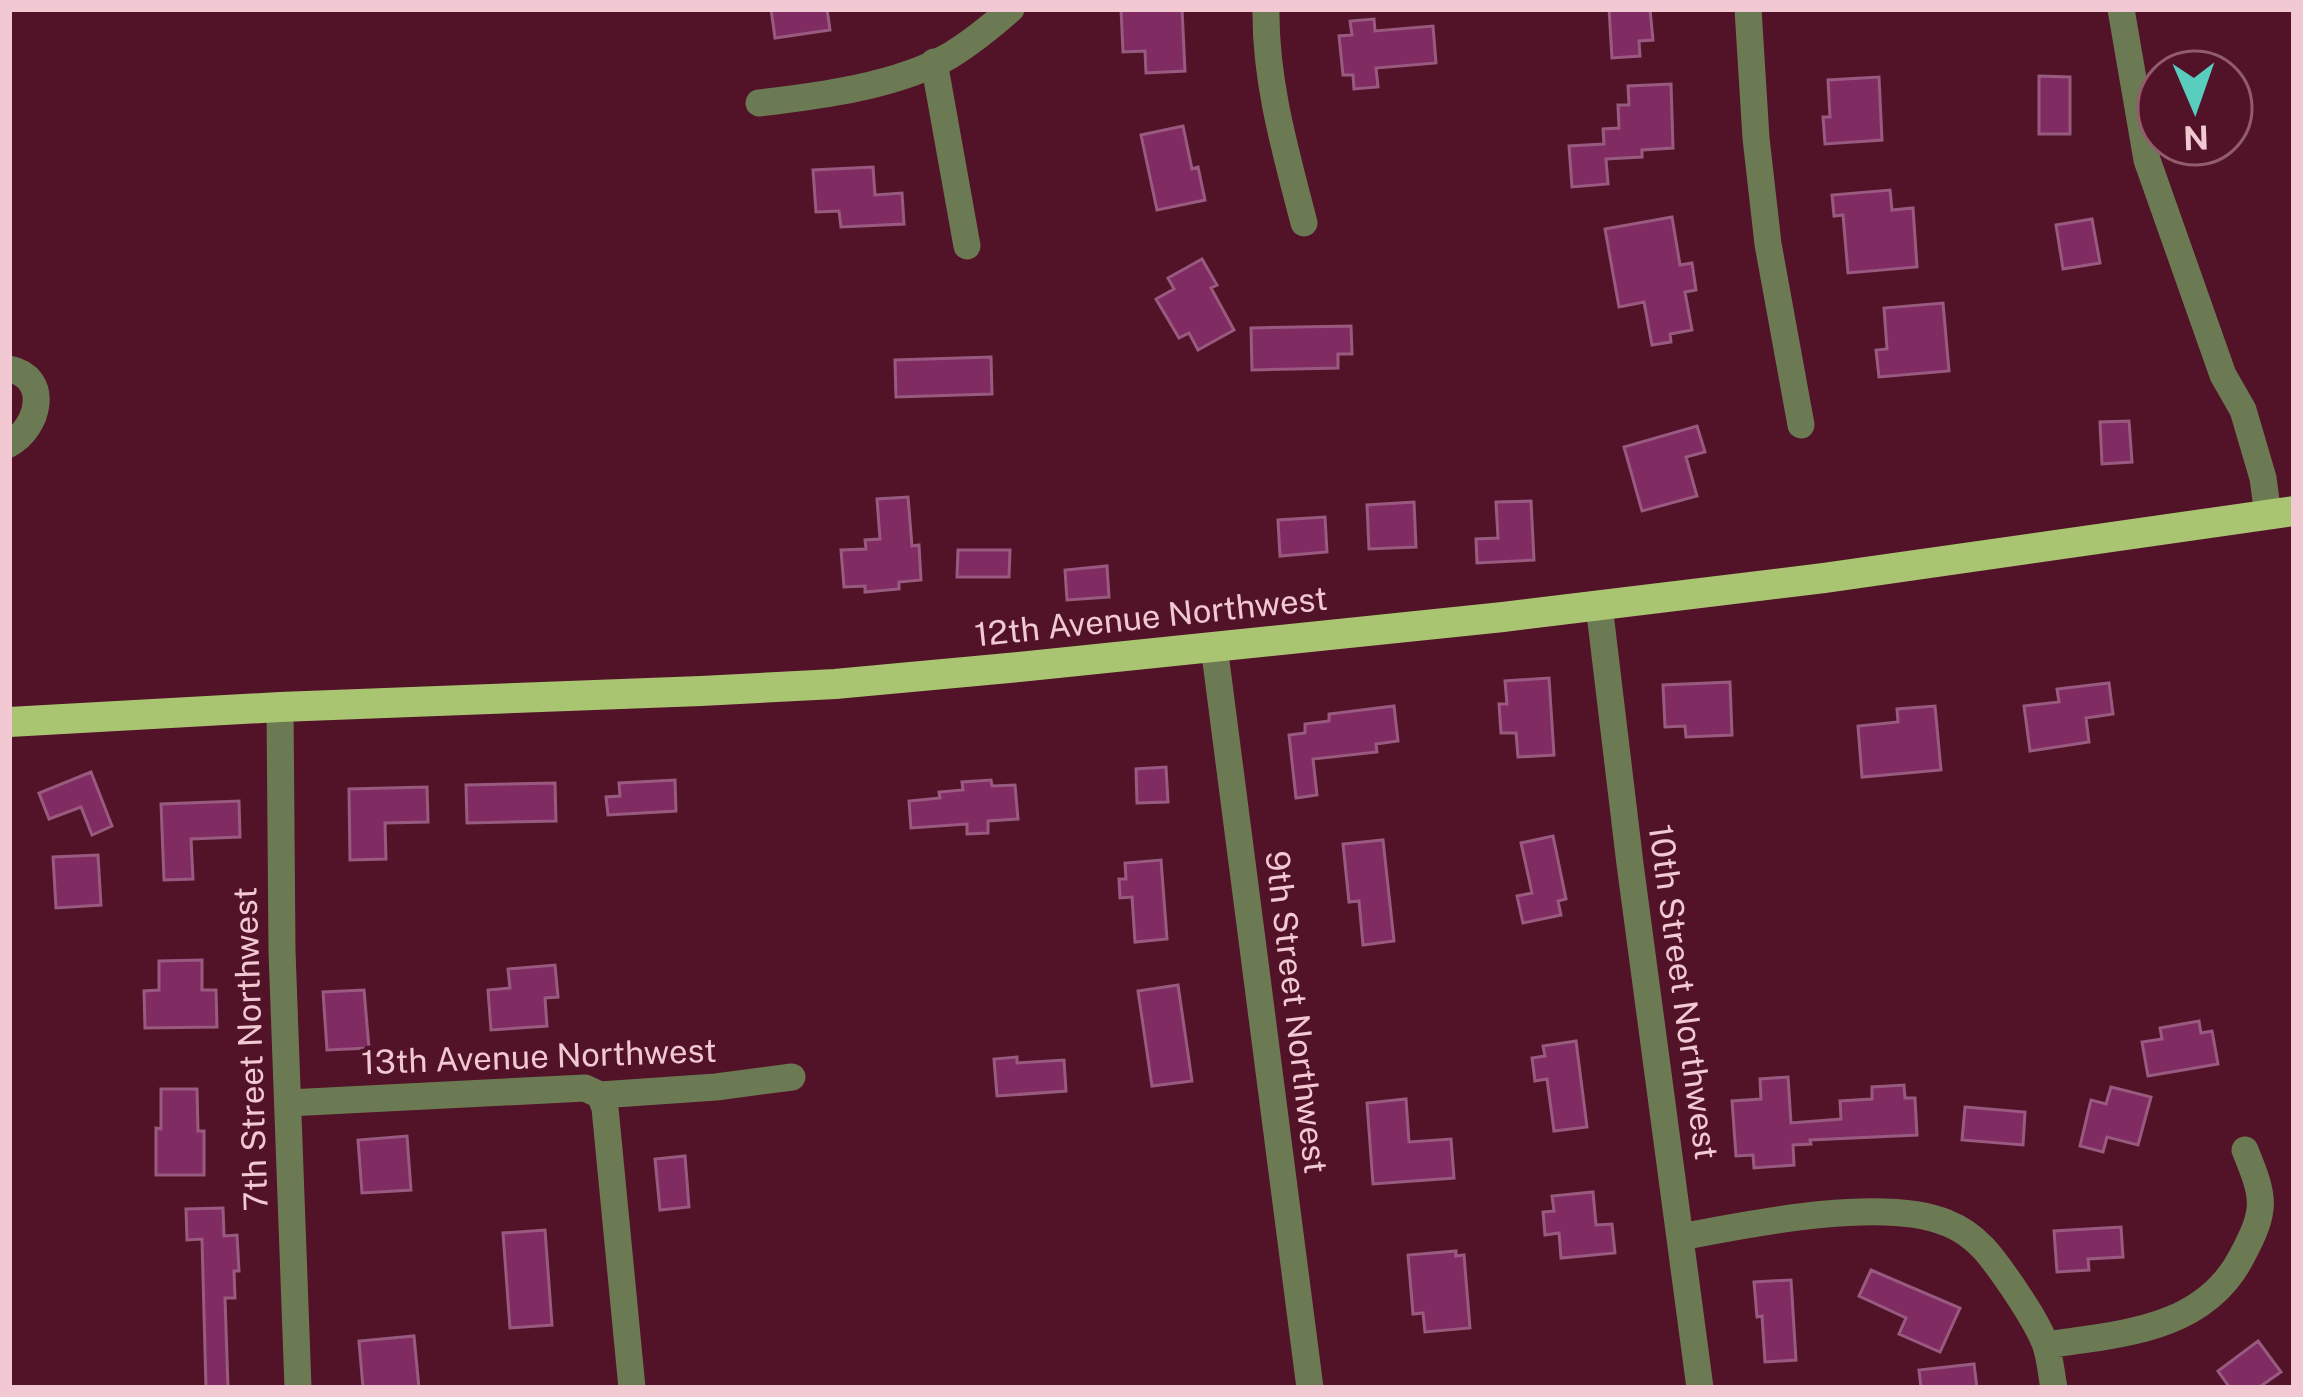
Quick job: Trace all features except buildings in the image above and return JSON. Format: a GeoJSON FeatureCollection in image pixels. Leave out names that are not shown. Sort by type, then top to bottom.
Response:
{"type":"FeatureCollection","features":[{"type":"Feature","properties":{"kind":"main road","name":"12th Avenue Northwest"},"geometry":{"type":"LineString","coordinates":[[9,722],[835,684],[1599,605],[2281,513]]}},
{"type":"Feature","properties":{"kind":"street"},"geometry":{"type":"LineString","coordinates":[[759,103],[857,88],[934,62],[1011,9]]}},
{"type":"Feature","properties":{"kind":"street"},"geometry":{"type":"LineString","coordinates":[[1266,9],[1279,127],[1304,223]]}},
{"type":"Feature","properties":{"kind":"street"},"geometry":{"type":"LineString","coordinates":[[1748,9],[1768,244],[1802,424]]}},
{"type":"Feature","properties":{"kind":"street"},"geometry":{"type":"LineString","coordinates":[[2121,9],[2146,160],[2223,375],[2243,410],[2263,478],[2281,513]]}},
{"type":"Feature","properties":{"kind":"street"},"geometry":{"type":"LineString","coordinates":[[934,62],[967,246]]}},
{"type":"Feature","properties":{"kind":"street"},"geometry":{"type":"LineString","coordinates":[[9,369],[27,377],[36,399],[26,432],[9,444]]}},
{"type":"Feature","properties":{"kind":"street","name":"10th Street Northwest"},"geometry":{"type":"LineString","coordinates":[[1599,605],[1700,1388]]}},
{"type":"Feature","properties":{"kind":"street","name":"9th Street Northwest"},"geometry":{"type":"LineString","coordinates":[[1214,646],[1310,1388]]}},
{"type":"Feature","properties":{"kind":"street","name":"7th Street Northwest"},"geometry":{"type":"LineString","coordinates":[[280,707],[279,814],[298,1388]]}},
{"type":"Feature","properties":{"kind":"street","name":"13th Avenue Northwest"},"geometry":{"type":"LineString","coordinates":[[288,1102],[585,1088],[600,1095],[792,1077]]}},
{"type":"Feature","properties":{"kind":"street"},"geometry":{"type":"LineString","coordinates":[[600,1095],[632,1388]]}},
{"type":"Feature","properties":{"kind":"street"},"geometry":{"type":"LineString","coordinates":[[2046,1345],[2162,1325],[2212,1296],[2234,1272],[2259,1223],[2260,1186],[2245,1150]]}},
{"type":"Feature","properties":{"kind":"street"},"geometry":{"type":"LineString","coordinates":[[1681,1237],[1853,1213],[1901,1212],[1946,1222],[1976,1239],[2021,1300],[2046,1345],[2054,1388]]}}]}
